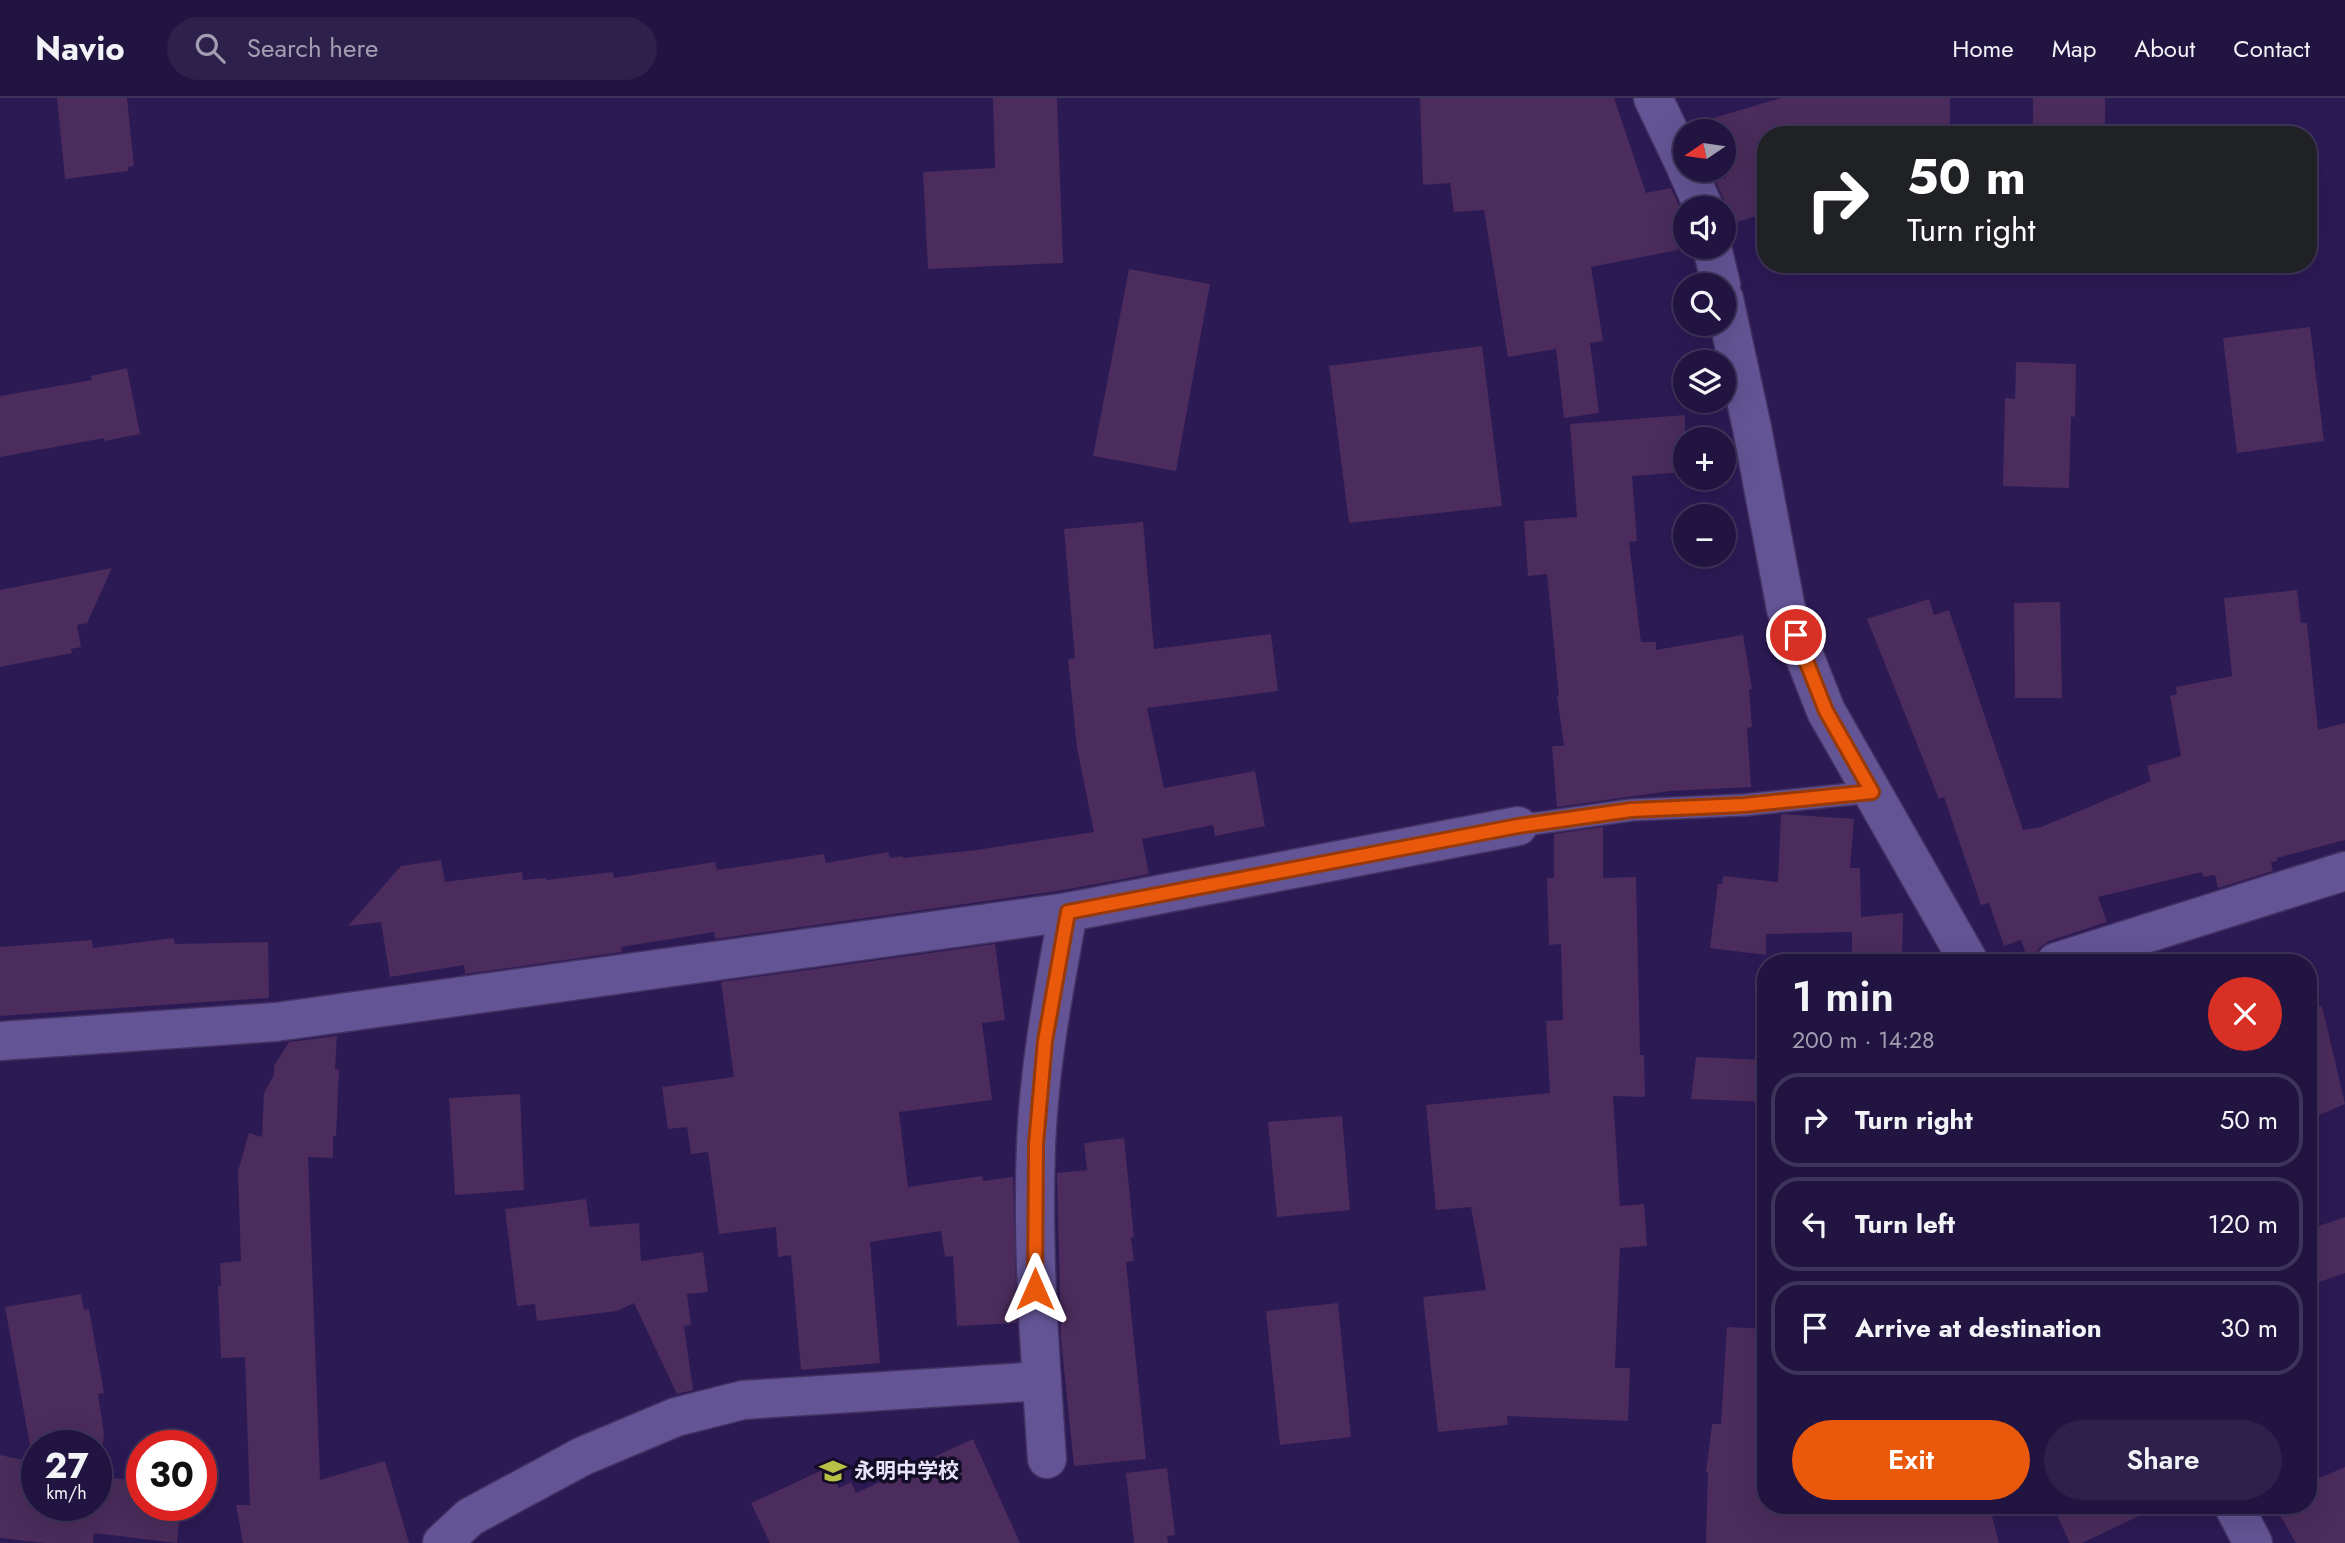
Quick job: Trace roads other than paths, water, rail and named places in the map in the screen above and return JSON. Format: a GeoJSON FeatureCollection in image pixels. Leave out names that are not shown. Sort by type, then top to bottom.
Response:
{"type":"FeatureCollection","features":[{"type":"Feature","properties":{"kind":"street"},"geometry":{"type":"LineString","coordinates":[[1653,98],[1673,140]]}},
{"type":"Feature","properties":{"kind":"street"},"geometry":{"type":"LineString","coordinates":[[1732,336],[1786,609],[1826,711],[1964,954]]}},
{"type":"Feature","properties":{"kind":"street"},"geometry":{"type":"LineString","coordinates":[[0,1041],[276,1022],[1068,912],[1518,826]]}},
{"type":"Feature","properties":{"kind":"street"},"geometry":{"type":"LineString","coordinates":[[2081,954],[2345,871]]}},
{"type":"Feature","properties":{"kind":"street"},"geometry":{"type":"LineString","coordinates":[[1047,1459],[1035,1289],[1036,1144],[1045,1041],[1068,912]]}},
{"type":"Feature","properties":{"kind":"street"},"geometry":{"type":"LineString","coordinates":[[442,1543],[470,1517],[572,1462],[676,1417],[743,1400],[1042,1381]]}},
{"type":"Feature","properties":{"kind":"street"},"geometry":{"type":"LineString","coordinates":[[2238,1514],[2253,1543]]}},
{"type":"Feature","properties":{"kind":"lane"},"geometry":{"type":"LineString","coordinates":[[1518,826],[1631,810],[1744,805],[1872,792]]}},
{"type":"Feature","properties":{"kind":"place","name":"永明中学校"},"geometry":{"type":"Point","coordinates":[833,1471]}}]}
